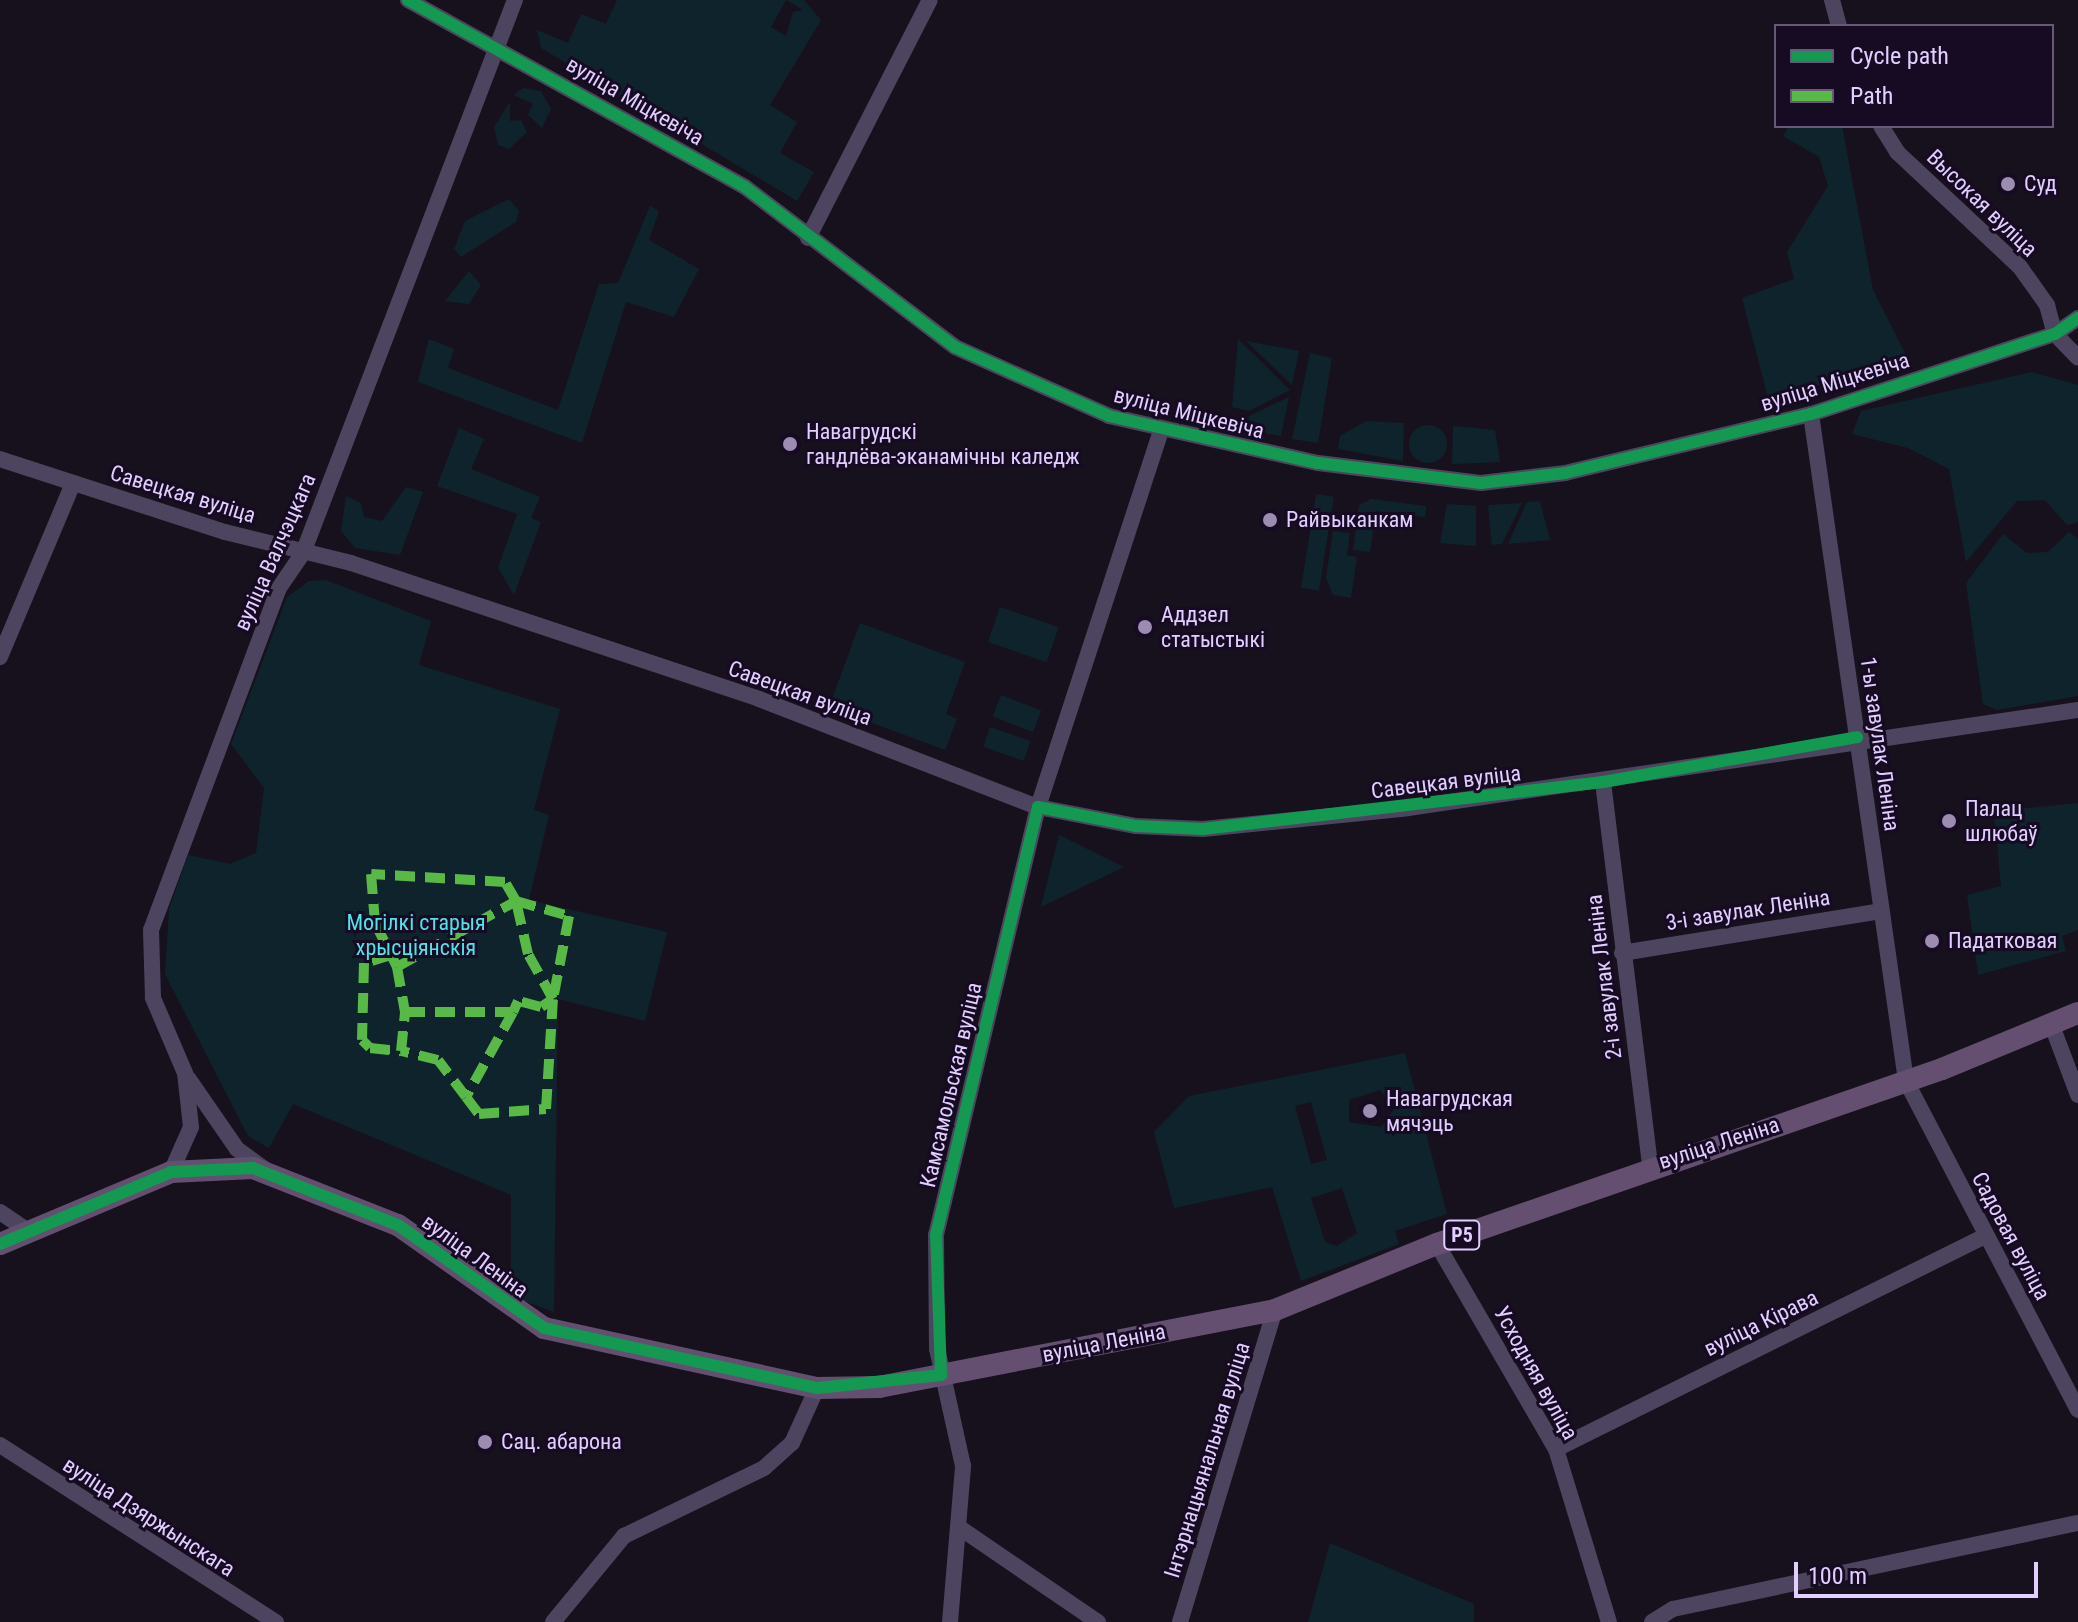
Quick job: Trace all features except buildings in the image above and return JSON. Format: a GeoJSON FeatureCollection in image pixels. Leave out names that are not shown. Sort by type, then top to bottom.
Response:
{"type":"FeatureCollection","features":[{"type":"Feature","properties":{"kind":"main road","name":"вуліца Леніна"},"geometry":{"type":"LineString","coordinates":[[0,1244],[171,1172],[229,1166],[275,1175],[398,1225],[544,1328],[817,1388],[941,1375],[1275,1310],[1437,1244],[1650,1166],[1906,1081],[2078,1013]]}},
{"type":"Feature","properties":{"kind":"street","name":"вуліца Міцкевіча"},"geometry":{"type":"LineString","coordinates":[[408,0],[745,187],[955,347],[1038,387],[1161,431],[1409,479],[1481,483],[1565,473],[1811,414],[2055,334]]}},
{"type":"Feature","properties":{"kind":"street","name":"вуліца Валчэцкага"},"geometry":{"type":"LineString","coordinates":[[171,1172],[191,1127],[185,1073],[153,998],[151,930],[279,588],[303,553],[515,0]]}},
{"type":"Feature","properties":{"kind":"street"},"geometry":{"type":"LineString","coordinates":[[808,238],[930,0]]}},
{"type":"Feature","properties":{"kind":"street"},"geometry":{"type":"LineString","coordinates":[[1832,0],[1838,24]]}},
{"type":"Feature","properties":{"kind":"street","name":"Высокая вуліца"},"geometry":{"type":"LineString","coordinates":[[1882,128],[1897,152],[2020,267],[2047,305],[2055,334]]}},
{"type":"Feature","properties":{"kind":"street"},"geometry":{"type":"LineString","coordinates":[[2078,318],[2055,334],[2078,358]]}},
{"type":"Feature","properties":{"kind":"street","name":"1-ы завулак Леніна"},"geometry":{"type":"LineString","coordinates":[[1811,414],[1906,1081]]}},
{"type":"Feature","properties":{"kind":"street","name":"Камсамольская вуліца"},"geometry":{"type":"LineString","coordinates":[[950,1622],[963,1466],[941,1375],[936,1235],[1038,807],[1161,431]]}},
{"type":"Feature","properties":{"kind":"street","name":"Савецкая вуліца"},"geometry":{"type":"LineString","coordinates":[[0,459],[759,699],[1038,807],[1136,826],[1203,829],[1603,782],[1857,737],[2078,710]]}},
{"type":"Feature","properties":{"kind":"street"},"geometry":{"type":"LineString","coordinates":[[0,657],[73,483]]}},
{"type":"Feature","properties":{"kind":"street","name":"2-і завулак Леніна"},"geometry":{"type":"LineString","coordinates":[[1603,782],[1650,1166]]}},
{"type":"Feature","properties":{"kind":"street","name":"3-і завулак Леніна"},"geometry":{"type":"LineString","coordinates":[[1622,953],[1881,911]]}},
{"type":"Feature","properties":{"kind":"street"},"geometry":{"type":"LineString","coordinates":[[2051,1023],[2078,1095]]}},
{"type":"Feature","properties":{"kind":"street"},"geometry":{"type":"LineString","coordinates":[[185,1073],[237,1149],[275,1175]]}},
{"type":"Feature","properties":{"kind":"street","name":"Садовая вуліца"},"geometry":{"type":"LineString","coordinates":[[1906,1081],[2078,1410]]}},
{"type":"Feature","properties":{"kind":"street"},"geometry":{"type":"LineString","coordinates":[[0,1212],[30,1232]]}},
{"type":"Feature","properties":{"kind":"street","name":"вуліца Кірава"},"geometry":{"type":"LineString","coordinates":[[1556,1449],[1986,1236]]}},
{"type":"Feature","properties":{"kind":"street","name":"Усходняя вуліца"},"geometry":{"type":"LineString","coordinates":[[1437,1244],[1556,1449],[1609,1622]]}},
{"type":"Feature","properties":{"kind":"street","name":"Інтэрнацыянальная вуліца"},"geometry":{"type":"LineString","coordinates":[[1180,1622],[1275,1310]]}},
{"type":"Feature","properties":{"kind":"street"},"geometry":{"type":"LineString","coordinates":[[553,1622],[624,1536],[764,1468],[792,1443],[817,1388]]}},
{"type":"Feature","properties":{"kind":"street","name":"вуліца Дзяржынскага"},"geometry":{"type":"LineString","coordinates":[[0,1445],[276,1622]]}},
{"type":"Feature","properties":{"kind":"street"},"geometry":{"type":"LineString","coordinates":[[1652,1622],[1673,1609],[2078,1523]]}},
{"type":"Feature","properties":{"kind":"street"},"geometry":{"type":"LineString","coordinates":[[960,1528],[1098,1622]]}},
{"type":"Feature","properties":{"kind":"green space"},"geometry":{"type":"Polygon","coordinates":[[[617,0],[786,0],[771,27],[786,36],[793,12],[803,10],[787,0],[804,0],[821,20],[770,105],[797,122],[780,153],[814,172],[797,201],[541,48],[537,30],[568,43],[581,14],[606,24],[617,0]]]}},
{"type":"Feature","properties":{"kind":"green space"},"geometry":{"type":"Polygon","coordinates":[[[523,88],[541,91],[551,109],[542,128],[528,115],[533,104],[514,95],[523,88]]]}},
{"type":"Feature","properties":{"kind":"green space"},"geometry":{"type":"Polygon","coordinates":[[[510,102],[510,121],[521,120],[527,132],[509,149],[498,145],[494,127],[510,102]]]}},
{"type":"Feature","properties":{"kind":"green space"},"geometry":{"type":"Polygon","coordinates":[[[1788,128],[1842,128],[1873,290],[1909,361],[1768,398],[1742,298],[1794,279],[1787,252],[1828,186],[1819,157],[1783,136],[1788,128]]]}},
{"type":"Feature","properties":{"kind":"green space"},"geometry":{"type":"Polygon","coordinates":[[[509,199],[519,211],[516,222],[461,257],[454,249],[465,221],[509,199]]]}},
{"type":"Feature","properties":{"kind":"green space"},"geometry":{"type":"Polygon","coordinates":[[[650,206],[659,211],[649,240],[699,269],[674,317],[626,302],[582,443],[418,382],[429,339],[454,349],[448,368],[558,410],[599,284],[618,283],[650,206]]]}},
{"type":"Feature","properties":{"kind":"green space"},"geometry":{"type":"Polygon","coordinates":[[[469,271],[481,285],[469,304],[445,301],[469,271]]]}},
{"type":"Feature","properties":{"kind":"green space"},"geometry":{"type":"Polygon","coordinates":[[[1238,339],[1290,390],[1249,411],[1232,407],[1238,339]]]}},
{"type":"Feature","properties":{"kind":"green space"},"geometry":{"type":"Polygon","coordinates":[[[1246,341],[1299,351],[1292,385],[1246,341]]]}},
{"type":"Feature","properties":{"kind":"green space"},"geometry":{"type":"Polygon","coordinates":[[[1310,353],[1332,358],[1318,443],[1292,439],[1310,353]]]}},
{"type":"Feature","properties":{"kind":"green space"},"geometry":{"type":"Polygon","coordinates":[[[2032,372],[2078,385],[2078,522],[2067,525],[2045,500],[2017,501],[1966,562],[1949,469],[1908,448],[1852,434],[1861,411],[2032,372]]]}},
{"type":"Feature","properties":{"kind":"green space"},"geometry":{"type":"Polygon","coordinates":[[[1289,397],[1281,436],[1247,430],[1249,416],[1289,397]]]}},
{"type":"Feature","properties":{"kind":"green space"},"geometry":{"type":"Polygon","coordinates":[[[1366,421],[1404,423],[1403,461],[1338,449],[1340,436],[1366,421]]]}},
{"type":"Feature","properties":{"kind":"green space"},"geometry":{"type":"Polygon","coordinates":[[[1428,425],[1442,430],[1447,444],[1442,458],[1428,463],[1414,458],[1409,444],[1414,430],[1428,425]]]}},
{"type":"Feature","properties":{"kind":"green space"},"geometry":{"type":"Polygon","coordinates":[[[1453,426],[1495,430],[1500,462],[1452,464],[1453,426]]]}},
{"type":"Feature","properties":{"kind":"green space"},"geometry":{"type":"Polygon","coordinates":[[[459,428],[484,439],[471,469],[540,497],[531,518],[541,522],[514,595],[498,568],[517,514],[437,486],[459,428]]]}},
{"type":"Feature","properties":{"kind":"green space"},"geometry":{"type":"Polygon","coordinates":[[[406,487],[423,492],[400,555],[355,548],[341,531],[346,496],[361,503],[364,517],[382,521],[406,487]]]}},
{"type":"Feature","properties":{"kind":"green space"},"geometry":{"type":"Polygon","coordinates":[[[1316,494],[1334,497],[1319,591],[1301,588],[1316,494]]]}},
{"type":"Feature","properties":{"kind":"green space"},"geometry":{"type":"Polygon","coordinates":[[[1371,499],[1426,506],[1425,517],[1376,511],[1370,552],[1353,550],[1359,505],[1371,499]]]}},
{"type":"Feature","properties":{"kind":"green space"},"geometry":{"type":"Polygon","coordinates":[[[1540,501],[1550,540],[1508,544],[1527,502],[1540,501]]]}},
{"type":"Feature","properties":{"kind":"green space"},"geometry":{"type":"Polygon","coordinates":[[[1522,503],[1502,544],[1492,545],[1488,505],[1522,503]]]}},
{"type":"Feature","properties":{"kind":"green space"},"geometry":{"type":"Polygon","coordinates":[[[1447,504],[1476,506],[1476,546],[1440,543],[1447,504]]]}},
{"type":"Feature","properties":{"kind":"green space"},"geometry":{"type":"Polygon","coordinates":[[[1333,531],[1350,533],[1347,555],[1357,557],[1351,598],[1333,595],[1326,578],[1333,531]]]}},
{"type":"Feature","properties":{"kind":"green space"},"geometry":{"type":"Polygon","coordinates":[[[2069,532],[2078,539],[2078,696],[1997,710],[1983,704],[1966,583],[2003,534],[2027,553],[2048,552],[2069,532]]]}},
{"type":"Feature","properties":{"kind":"green space","name":"Могілкі старыя хрысціянскія"},"geometry":{"type":"Polygon","coordinates":[[[326,580],[431,621],[419,665],[560,709],[534,810],[549,815],[529,900],[667,932],[645,1021],[558,999],[554,1312],[511,1296],[511,1195],[293,1104],[269,1148],[248,1136],[165,974],[169,909],[188,855],[230,864],[256,853],[264,788],[231,744],[287,597],[309,581],[326,580]]]}},
{"type":"Feature","properties":{"kind":"green space"},"geometry":{"type":"Polygon","coordinates":[[[1000,607],[1059,627],[1047,662],[988,642],[1000,607]]]}},
{"type":"Feature","properties":{"kind":"green space"},"geometry":{"type":"Polygon","coordinates":[[[860,623],[965,662],[946,714],[957,719],[945,750],[829,707],[860,623]]]}},
{"type":"Feature","properties":{"kind":"green space"},"geometry":{"type":"Polygon","coordinates":[[[1001,695],[1041,710],[1033,732],[993,716],[1001,695]]]}},
{"type":"Feature","properties":{"kind":"green space"},"geometry":{"type":"Polygon","coordinates":[[[990,727],[1031,741],[1024,761],[983,747],[990,727]]]}},
{"type":"Feature","properties":{"kind":"green space"},"geometry":{"type":"Polygon","coordinates":[[[2078,803],[2078,930],[2062,936],[2066,951],[1978,975],[1967,895],[2001,886],[1994,811],[2078,803]]]}},
{"type":"Feature","properties":{"kind":"green space"},"geometry":{"type":"Polygon","coordinates":[[[1059,835],[1124,867],[1041,907],[1059,835]]]}},
{"type":"Feature","properties":{"kind":"green space"},"geometry":{"type":"Polygon","coordinates":[[[1405,1053],[1447,1214],[1395,1231],[1399,1244],[1301,1281],[1272,1187],[1174,1208],[1154,1132],[1189,1096],[1405,1053]],[[1380,1090],[1349,1100],[1349,1122],[1381,1127],[1394,1109],[1380,1090]],[[1311,1102],[1295,1106],[1311,1164],[1327,1160],[1311,1102]],[[1342,1188],[1311,1198],[1325,1242],[1337,1246],[1357,1233],[1342,1188]]]}},
{"type":"Feature","properties":{"kind":"green space"},"geometry":{"type":"Polygon","coordinates":[[[1330,1543],[1474,1604],[1474,1622],[1308,1622],[1330,1543]]]}},
{"type":"Feature","properties":{"kind":"marked path"},"geometry":{"type":"LineString","coordinates":[[397,967],[516,901],[505,882],[371,874],[375,923],[397,967],[405,1012]]}},
{"type":"Feature","properties":{"kind":"marked path"},"geometry":{"type":"LineString","coordinates":[[516,901],[569,916],[553,999],[528,954],[516,901]]}},
{"type":"Feature","properties":{"kind":"marked path"},"geometry":{"type":"LineString","coordinates":[[391,955],[364,963],[362,1040],[370,1048],[401,1051]]}},
{"type":"Feature","properties":{"kind":"marked path"},"geometry":{"type":"LineString","coordinates":[[466,1097],[479,1114],[546,1109],[553,999],[541,1007],[518,1001],[513,1012],[466,1097],[438,1060],[401,1051],[405,1012],[513,1012]]}},
{"type":"Feature","properties":{"kind":"cycle path"},"geometry":{"type":"LineString","coordinates":[[408,0],[745,187],[955,347],[1109,416],[1318,463],[1481,483],[1565,473],[1811,414],[2055,334],[2078,318]]}},
{"type":"Feature","properties":{"kind":"cycle path"},"geometry":{"type":"LineString","coordinates":[[0,1244],[171,1172],[253,1168],[398,1225],[544,1328],[817,1388],[941,1375],[936,1235],[1038,807],[1136,826],[1203,829],[1603,782],[1857,737]]}},
{"type":"Feature","properties":{"kind":"place","name":"Суд"},"geometry":{"type":"Point","coordinates":[2008,184]}},
{"type":"Feature","properties":{"kind":"place","name":"Навагрудскі гандлёва-эканамічны каледж"},"geometry":{"type":"Point","coordinates":[790,444]}},
{"type":"Feature","properties":{"kind":"place","name":"Райвыканкам"},"geometry":{"type":"Point","coordinates":[1270,520]}},
{"type":"Feature","properties":{"kind":"place","name":"Аддзел статыстыкі"},"geometry":{"type":"Point","coordinates":[1145,627]}},
{"type":"Feature","properties":{"kind":"place","name":"Палац шлюбаў"},"geometry":{"type":"Point","coordinates":[1949,821]}},
{"type":"Feature","properties":{"kind":"place","name":"Падатковая"},"geometry":{"type":"Point","coordinates":[1932,941]}},
{"type":"Feature","properties":{"kind":"place","name":"Навагрудская мячэць"},"geometry":{"type":"Point","coordinates":[1370,1111]}},
{"type":"Feature","properties":{"kind":"place","name":"Сац. абарона"},"geometry":{"type":"Point","coordinates":[485,1442]}}]}
